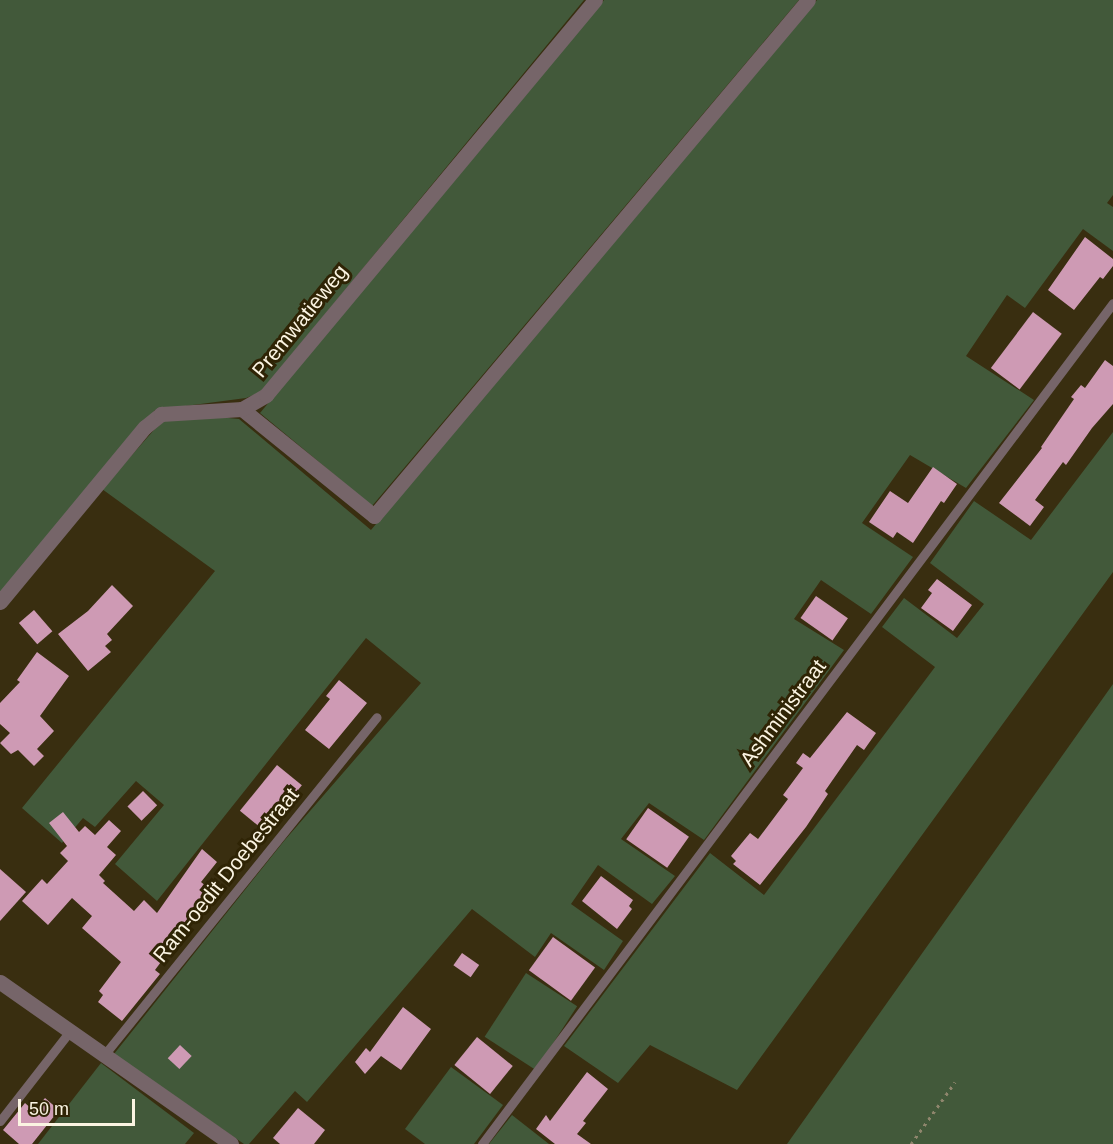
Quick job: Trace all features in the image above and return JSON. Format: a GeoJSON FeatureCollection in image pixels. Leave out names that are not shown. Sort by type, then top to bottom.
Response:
{"type":"FeatureCollection","features":[{"type":"Feature","properties":{"kind":"street","name":"Premwatieweg"},"geometry":{"type":"LineString","coordinates":[[0,602],[146,427],[161,414],[242,409],[266,395],[595,0]]}},
{"type":"Feature","properties":{"kind":"street"},"geometry":{"type":"LineString","coordinates":[[242,409],[374,516],[808,0]]}},
{"type":"Feature","properties":{"kind":"street"},"geometry":{"type":"LineString","coordinates":[[0,982],[231,1144]]}},
{"type":"Feature","properties":{"kind":"lane","name":"Ashministraat"},"geometry":{"type":"LineString","coordinates":[[482,1144],[1113,303]]}},
{"type":"Feature","properties":{"kind":"lane","name":"Ram-oedit Doebestraat"},"geometry":{"type":"LineString","coordinates":[[104,1055],[376,717]]}},
{"type":"Feature","properties":{"kind":"lane"},"geometry":{"type":"LineString","coordinates":[[0,1121],[70,1031]]}},
{"type":"Feature","properties":{"kind":"path"},"geometry":{"type":"LineString","coordinates":[[911,1144],[955,1082]]}},
{"type":"Feature","properties":{"kind":"green space"},"geometry":{"type":"Polygon","coordinates":[[[0,0],[584,0],[261,392],[246,398],[155,410],[0,594],[0,0]]]}},
{"type":"Feature","properties":{"kind":"green space"},"geometry":{"type":"Polygon","coordinates":[[[604,0],[799,0],[372,506],[260,413],[604,0]]]}},
{"type":"Feature","properties":{"kind":"green space"},"geometry":{"type":"Polygon","coordinates":[[[817,0],[1113,0],[1113,195],[1107,203],[1113,207],[1113,251],[1083,229],[1025,308],[1007,295],[966,356],[1034,400],[966,488],[910,455],[862,523],[913,557],[871,614],[821,580],[794,619],[844,650],[704,840],[649,803],[621,839],[675,876],[652,904],[598,865],[571,904],[623,941],[604,970],[551,933],[535,957],[472,909],[307,1102],[295,1091],[249,1144],[244,1144],[114,1054],[284,841],[421,683],[366,638],[157,901],[115,864],[164,805],[136,781],[95,827],[83,818],[62,843],[22,808],[215,571],[102,489],[154,430],[167,419],[208,416],[239,419],[371,530],[817,0]]]}},
{"type":"Feature","properties":{"kind":"green space"},"geometry":{"type":"Polygon","coordinates":[[[1113,432],[1113,572],[737,1090],[650,1045],[618,1083],[564,1046],[710,853],[764,895],[935,667],[882,627],[904,598],[957,638],[984,604],[930,563],[974,501],[1031,540],[1113,432]]]}},
{"type":"Feature","properties":{"kind":"green space"},"geometry":{"type":"Polygon","coordinates":[[[1113,684],[1113,1144],[787,1144],[1113,684]]]}},
{"type":"Feature","properties":{"kind":"green space"},"geometry":{"type":"Polygon","coordinates":[[[526,973],[577,1006],[536,1070],[485,1037],[526,973]]]}},
{"type":"Feature","properties":{"kind":"green space"},"geometry":{"type":"Polygon","coordinates":[[[101,1063],[194,1133],[185,1144],[38,1144],[101,1063]]]}},
{"type":"Feature","properties":{"kind":"green space"},"geometry":{"type":"Polygon","coordinates":[[[451,1067],[503,1105],[474,1144],[425,1144],[405,1129],[451,1067]]]}},
{"type":"Feature","properties":{"kind":"green space"},"geometry":{"type":"Polygon","coordinates":[[[512,1115],[549,1144],[489,1144],[512,1115]]]}},
{"type":"Feature","properties":{"kind":"building"},"geometry":{"type":"Polygon","coordinates":[[[1085,237],[1113,259],[1113,266],[1103,279],[1100,277],[1074,310],[1048,290],[1085,237]]]}},
{"type":"Feature","properties":{"kind":"building"},"geometry":{"type":"Polygon","coordinates":[[[1033,312],[1062,334],[1020,390],[991,368],[1033,312]]]}},
{"type":"Feature","properties":{"kind":"building"},"geometry":{"type":"Polygon","coordinates":[[[1105,360],[1113,366],[1113,404],[1092,428],[1066,465],[1063,462],[1035,500],[1044,507],[1030,526],[999,503],[1042,448],[1074,399],[1071,397],[1081,385],[1085,388],[1105,360]]]}},
{"type":"Feature","properties":{"kind":"building"},"geometry":{"type":"Polygon","coordinates":[[[933,467],[957,484],[944,503],[941,501],[913,543],[897,532],[893,538],[869,522],[890,491],[908,503],[933,467]]]}},
{"type":"Feature","properties":{"kind":"building"},"geometry":{"type":"Polygon","coordinates":[[[937,579],[972,605],[953,631],[921,608],[932,593],[928,590],[937,579]]]}},
{"type":"Feature","properties":{"kind":"building"},"geometry":{"type":"Polygon","coordinates":[[[112,585],[133,606],[107,634],[112,640],[105,646],[111,652],[88,671],[58,634],[88,611],[112,585]]]}},
{"type":"Feature","properties":{"kind":"building"},"geometry":{"type":"Polygon","coordinates":[[[816,596],[848,618],[832,640],[801,618],[816,596]]]}},
{"type":"Feature","properties":{"kind":"building"},"geometry":{"type":"Polygon","coordinates":[[[34,610],[52,631],[37,644],[19,623],[34,610]]]}},
{"type":"Feature","properties":{"kind":"building"},"geometry":{"type":"Polygon","coordinates":[[[37,652],[69,676],[40,716],[54,731],[37,749],[44,756],[34,766],[18,750],[11,754],[0,743],[10,733],[0,724],[0,703],[20,682],[17,680],[37,652]]]}},
{"type":"Feature","properties":{"kind":"building"},"geometry":{"type":"Polygon","coordinates":[[[339,680],[367,703],[329,749],[305,730],[330,699],[326,696],[339,680]]]}},
{"type":"Feature","properties":{"kind":"building"},"geometry":{"type":"Polygon","coordinates":[[[847,712],[876,733],[864,750],[857,745],[825,791],[828,794],[806,827],[760,885],[733,864],[736,861],[731,856],[750,833],[758,839],[788,799],[783,795],[803,768],[796,763],[803,753],[810,758],[847,712]]]}},
{"type":"Feature","properties":{"kind":"building"},"geometry":{"type":"Polygon","coordinates":[[[277,765],[302,785],[265,831],[240,811],[277,765]]]}},
{"type":"Feature","properties":{"kind":"building"},"geometry":{"type":"Polygon","coordinates":[[[143,791],[157,805],[142,821],[127,807],[143,791]]]}},
{"type":"Feature","properties":{"kind":"building"},"geometry":{"type":"Polygon","coordinates":[[[648,808],[689,837],[667,868],[626,839],[648,808]]]}},
{"type":"Feature","properties":{"kind":"building"},"geometry":{"type":"Polygon","coordinates":[[[63,812],[79,832],[85,826],[95,835],[109,820],[121,831],[107,847],[116,855],[99,875],[105,881],[103,883],[134,911],[144,900],[157,913],[202,849],[217,862],[201,882],[213,892],[155,970],[160,974],[122,1021],[98,1002],[103,995],[99,991],[121,962],[82,928],[92,916],[72,898],[48,925],[22,901],[42,879],[47,884],[68,861],[60,853],[67,846],[49,823],[63,812]]]}},
{"type":"Feature","properties":{"kind":"building"},"geometry":{"type":"Polygon","coordinates":[[[0,869],[26,892],[0,921],[0,869]]]}},
{"type":"Feature","properties":{"kind":"building"},"geometry":{"type":"Polygon","coordinates":[[[601,876],[633,900],[629,906],[632,909],[617,929],[582,901],[601,876]]]}},
{"type":"Feature","properties":{"kind":"building"},"geometry":{"type":"Polygon","coordinates":[[[553,937],[595,968],[571,1001],[529,970],[553,937]]]}},
{"type":"Feature","properties":{"kind":"building"},"geometry":{"type":"Polygon","coordinates":[[[462,953],[479,965],[471,977],[453,965],[462,953]]]}},
{"type":"Feature","properties":{"kind":"building"},"geometry":{"type":"Polygon","coordinates":[[[403,1007],[431,1029],[401,1070],[381,1056],[365,1074],[355,1062],[366,1048],[370,1052],[403,1007]]]}},
{"type":"Feature","properties":{"kind":"building"},"geometry":{"type":"Polygon","coordinates":[[[477,1037],[513,1066],[490,1094],[454,1065],[477,1037]]]}},
{"type":"Feature","properties":{"kind":"building"},"geometry":{"type":"Polygon","coordinates":[[[180,1045],[192,1056],[179,1069],[168,1058],[180,1045]]]}},
{"type":"Feature","properties":{"kind":"building"},"geometry":{"type":"Polygon","coordinates":[[[587,1072],[608,1089],[583,1121],[586,1123],[577,1134],[591,1144],[555,1144],[536,1129],[546,1115],[550,1121],[587,1072]]]}},
{"type":"Feature","properties":{"kind":"building"},"geometry":{"type":"Polygon","coordinates":[[[45,1098],[59,1110],[32,1144],[19,1144],[3,1130],[25,1103],[34,1111],[45,1098]]]}},
{"type":"Feature","properties":{"kind":"building"},"geometry":{"type":"Polygon","coordinates":[[[298,1108],[325,1130],[314,1144],[280,1144],[273,1138],[298,1108]]]}}]}
